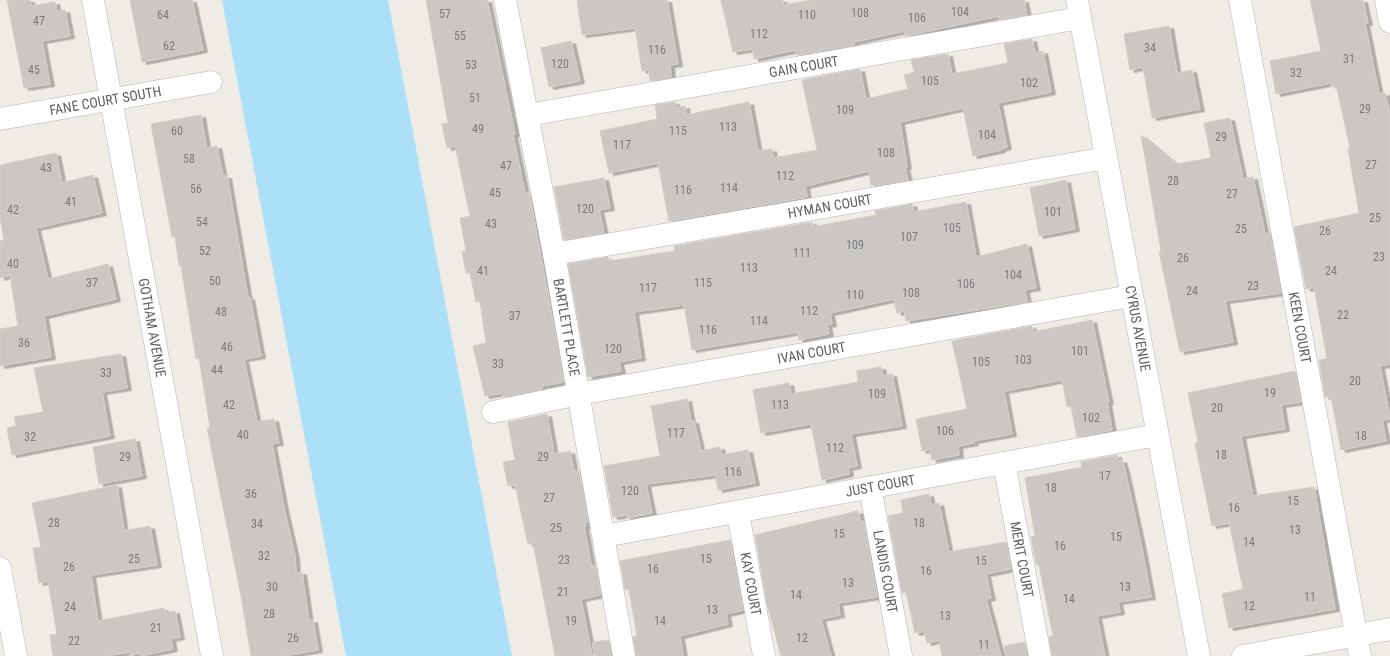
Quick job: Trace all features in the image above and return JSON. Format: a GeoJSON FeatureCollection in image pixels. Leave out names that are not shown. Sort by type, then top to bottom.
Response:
{"type":"FeatureCollection","features":[{"type":"Feature","properties":{"kind":"street","name":"GOTHAM AVENUE"},"geometry":{"type":"LineString","coordinates":[[93,0],[212,656]]}},
{"type":"Feature","properties":{"kind":"street","name":"BARTLETT PLACE"},"geometry":{"type":"LineString","coordinates":[[505,0],[554,254],[624,656]]}},
{"type":"Feature","properties":{"kind":"street","name":"KEEN COURT"},"geometry":{"type":"LineString","coordinates":[[1240,0],[1358,646]]}},
{"type":"Feature","properties":{"kind":"street"},"geometry":{"type":"LineString","coordinates":[[1386,0],[1390,22]]}},
{"type":"Feature","properties":{"kind":"street","name":"GAIN COURT"},"geometry":{"type":"LineString","coordinates":[[528,115],[1079,9]]}},
{"type":"Feature","properties":{"kind":"street","name":"CYRUS AVENUE"},"geometry":{"type":"LineString","coordinates":[[1079,9],[1199,656]]}},
{"type":"Feature","properties":{"kind":"street","name":"FANE COURT SOUTH"},"geometry":{"type":"LineString","coordinates":[[0,118],[211,82]]}},
{"type":"Feature","properties":{"kind":"street","name":"HYMAN COURT"},"geometry":{"type":"LineString","coordinates":[[554,254],[1106,158]]}},
{"type":"Feature","properties":{"kind":"street","name":"IVAN COURT"},"geometry":{"type":"LineString","coordinates":[[493,412],[579,394],[1132,296]]}},
{"type":"Feature","properties":{"kind":"street","name":"JUST COURT"},"geometry":{"type":"LineString","coordinates":[[604,536],[1157,435]]}},
{"type":"Feature","properties":{"kind":"street","name":"MERIT COURT"},"geometry":{"type":"LineString","coordinates":[[1004,463],[1040,656]]}},
{"type":"Feature","properties":{"kind":"street","name":"LANDIS COURT"},"geometry":{"type":"LineString","coordinates":[[870,487],[901,656]]}},
{"type":"Feature","properties":{"kind":"street","name":"KAY COURT"},"geometry":{"type":"LineString","coordinates":[[738,512],[764,656]]}},
{"type":"Feature","properties":{"kind":"street"},"geometry":{"type":"LineString","coordinates":[[0,568],[10,649]]}},
{"type":"Feature","properties":{"kind":"street"},"geometry":{"type":"LineString","coordinates":[[1243,656],[1358,646],[1390,629]]}},
{"type":"Feature","properties":{"kind":"water"},"geometry":{"type":"Polygon","coordinates":[[[222,0],[388,0],[512,656],[346,656],[222,0]]]}},
{"type":"Feature","properties":{"kind":"building"},"geometry":{"type":"Polygon","coordinates":[[[7,0],[30,0],[31,6],[55,2],[57,12],[65,10],[70,36],[42,41],[50,84],[24,88],[7,0]]]}},
{"type":"Feature","properties":{"kind":"building"},"geometry":{"type":"Polygon","coordinates":[[[130,0],[192,0],[203,50],[142,62],[130,0]]]}},
{"type":"Feature","properties":{"kind":"building"},"geometry":{"type":"Polygon","coordinates":[[[426,0],[487,0],[515,134],[513,135],[525,193],[529,192],[564,382],[542,386],[542,389],[503,397],[502,393],[485,396],[473,346],[486,343],[480,301],[476,302],[470,273],[466,273],[462,252],[466,251],[460,218],[470,216],[455,146],[447,148],[442,124],[448,123],[426,0]]]}},
{"type":"Feature","properties":{"kind":"building"},"geometry":{"type":"Polygon","coordinates":[[[577,0],[667,0],[678,64],[670,65],[671,77],[650,81],[649,70],[642,71],[635,28],[582,35],[577,0]]]}},
{"type":"Feature","properties":{"kind":"building"},"geometry":{"type":"Polygon","coordinates":[[[721,0],[783,0],[783,5],[812,0],[1024,0],[1027,15],[999,20],[999,16],[905,36],[904,31],[854,42],[854,45],[796,55],[795,50],[754,59],[752,49],[733,52],[721,0]]]}},
{"type":"Feature","properties":{"kind":"building"},"geometry":{"type":"Polygon","coordinates":[[[1310,0],[1363,0],[1368,23],[1365,23],[1379,94],[1385,93],[1390,115],[1390,364],[1380,366],[1390,419],[1382,420],[1386,441],[1341,450],[1331,396],[1325,397],[1319,360],[1327,359],[1314,287],[1306,289],[1294,227],[1359,213],[1348,149],[1350,149],[1336,84],[1331,86],[1331,83],[1276,94],[1270,61],[1321,51],[1310,0]]]}},
{"type":"Feature","properties":{"kind":"building"},"geometry":{"type":"Polygon","coordinates":[[[1169,26],[1177,73],[1192,70],[1200,109],[1152,118],[1143,67],[1130,70],[1124,34],[1169,26]]]}},
{"type":"Feature","properties":{"kind":"building"},"geometry":{"type":"Polygon","coordinates":[[[1032,39],[1035,53],[1043,51],[1051,92],[998,103],[1007,147],[1001,150],[973,156],[963,108],[900,122],[908,180],[871,186],[869,171],[805,186],[807,197],[669,221],[658,163],[609,173],[600,131],[657,119],[655,105],[675,102],[676,108],[685,106],[686,115],[749,102],[758,151],[772,149],[773,158],[817,150],[802,80],[860,69],[866,99],[908,89],[904,75],[914,72],[911,60],[948,54],[952,74],[1008,63],[1004,44],[1032,39]]]}},
{"type":"Feature","properties":{"kind":"building"},"geometry":{"type":"Polygon","coordinates":[[[571,41],[580,81],[549,87],[541,48],[571,41]]]}},
{"type":"Feature","properties":{"kind":"building"},"geometry":{"type":"Polygon","coordinates":[[[201,115],[207,148],[217,146],[223,176],[227,176],[248,298],[250,297],[261,356],[244,359],[257,422],[274,419],[279,443],[272,444],[295,556],[296,573],[302,572],[309,621],[313,620],[318,650],[283,656],[251,656],[241,596],[207,428],[210,428],[199,358],[196,359],[181,266],[179,266],[175,236],[172,237],[151,124],[201,115]]]}},
{"type":"Feature","properties":{"kind":"building"},"geometry":{"type":"Polygon","coordinates":[[[1230,118],[1243,179],[1253,177],[1265,234],[1270,233],[1281,293],[1225,301],[1233,342],[1180,352],[1159,252],[1161,251],[1141,135],[1176,164],[1211,158],[1204,123],[1230,118]]]}},
{"type":"Feature","properties":{"kind":"building"},"geometry":{"type":"Polygon","coordinates":[[[56,153],[62,183],[93,175],[102,213],[36,228],[48,279],[108,264],[116,299],[44,316],[51,357],[0,366],[0,329],[18,326],[10,275],[0,278],[0,241],[4,240],[0,217],[0,165],[56,153]]]}},
{"type":"Feature","properties":{"kind":"building"},"geometry":{"type":"Polygon","coordinates":[[[604,178],[610,208],[599,210],[604,233],[564,240],[554,187],[604,178]]]}},
{"type":"Feature","properties":{"kind":"building"},"geometry":{"type":"Polygon","coordinates":[[[1066,180],[1075,229],[1039,236],[1030,188],[1066,180]]]}},
{"type":"Feature","properties":{"kind":"building"},"geometry":{"type":"Polygon","coordinates":[[[966,202],[976,257],[1027,244],[1036,288],[1025,290],[1027,302],[906,321],[904,311],[897,313],[894,299],[830,313],[832,324],[827,325],[829,334],[799,340],[798,332],[692,350],[684,305],[634,312],[641,358],[619,362],[621,371],[588,377],[568,264],[608,257],[609,261],[675,251],[674,246],[812,222],[813,227],[876,215],[875,211],[912,204],[914,212],[966,202]]]}},
{"type":"Feature","properties":{"kind":"building"},"geometry":{"type":"Polygon","coordinates":[[[1092,320],[1109,402],[1107,402],[1112,430],[1077,437],[1071,406],[1067,407],[1062,380],[1004,391],[1012,434],[973,441],[974,443],[958,446],[959,455],[932,460],[930,449],[922,451],[916,419],[967,409],[952,341],[1032,326],[1033,332],[1092,320]]]}},
{"type":"Feature","properties":{"kind":"building"},"geometry":{"type":"Polygon","coordinates":[[[121,354],[127,388],[102,392],[110,436],[12,455],[7,428],[16,426],[14,417],[43,412],[34,368],[121,354]]]}},
{"type":"Feature","properties":{"kind":"building"},"geometry":{"type":"Polygon","coordinates":[[[881,367],[883,376],[892,374],[902,426],[851,434],[857,466],[848,468],[849,474],[822,480],[811,424],[761,433],[753,390],[789,383],[791,394],[858,382],[857,371],[881,367]]]}},
{"type":"Feature","properties":{"kind":"building"},"geometry":{"type":"Polygon","coordinates":[[[1295,371],[1301,402],[1281,405],[1285,429],[1241,436],[1253,496],[1314,487],[1335,609],[1229,628],[1222,594],[1243,589],[1229,523],[1212,526],[1195,443],[1198,442],[1188,393],[1295,371]]]}},
{"type":"Feature","properties":{"kind":"building"},"geometry":{"type":"Polygon","coordinates":[[[687,399],[691,421],[694,421],[701,451],[720,447],[722,455],[748,450],[755,483],[718,490],[715,475],[646,484],[652,513],[627,518],[627,515],[613,517],[604,466],[660,456],[651,406],[687,399]]]}},
{"type":"Feature","properties":{"kind":"building"},"geometry":{"type":"Polygon","coordinates":[[[547,414],[554,454],[570,451],[574,471],[579,470],[588,522],[585,523],[586,526],[584,526],[591,565],[596,566],[601,595],[581,599],[592,656],[555,656],[533,543],[528,544],[515,485],[508,486],[503,462],[515,460],[508,422],[547,414]]]}},
{"type":"Feature","properties":{"kind":"building"},"geometry":{"type":"Polygon","coordinates":[[[135,439],[142,476],[99,484],[93,447],[135,439]]]}},
{"type":"Feature","properties":{"kind":"building"},"geometry":{"type":"Polygon","coordinates":[[[1117,455],[1118,461],[1122,460],[1125,470],[1151,597],[1118,602],[1120,612],[1097,616],[1105,656],[1052,656],[1049,636],[1053,636],[1039,565],[1036,564],[1031,537],[1035,536],[1025,478],[1082,467],[1081,462],[1117,455]]]}},
{"type":"Feature","properties":{"kind":"building"},"geometry":{"type":"Polygon","coordinates":[[[117,485],[124,531],[150,526],[157,565],[91,575],[98,621],[164,608],[165,613],[175,611],[180,637],[171,639],[173,649],[140,656],[140,653],[130,655],[130,652],[105,656],[53,656],[50,635],[57,634],[48,581],[39,583],[33,548],[41,547],[32,503],[117,485]]]}},
{"type":"Feature","properties":{"kind":"building"},"geometry":{"type":"Polygon","coordinates":[[[929,494],[931,505],[939,503],[949,552],[1006,542],[1011,569],[986,574],[991,598],[986,599],[1001,656],[942,656],[939,640],[927,643],[924,631],[915,633],[906,592],[902,593],[888,516],[903,513],[901,500],[929,494]]]}},
{"type":"Feature","properties":{"kind":"building"},"geometry":{"type":"Polygon","coordinates":[[[858,511],[861,522],[864,522],[877,597],[838,603],[840,615],[821,619],[831,656],[781,656],[767,604],[755,535],[858,511]]]}},
{"type":"Feature","properties":{"kind":"building"},"geometry":{"type":"Polygon","coordinates":[[[730,540],[743,610],[726,614],[728,624],[680,636],[683,656],[636,656],[633,637],[637,636],[629,589],[625,590],[620,561],[730,540]]]}},
{"type":"Feature","properties":{"kind":"building"},"geometry":{"type":"Polygon","coordinates":[[[609,640],[611,656],[594,656],[593,642],[609,640]]]}},
{"type":"Feature","properties":{"kind":"building"},"geometry":{"type":"Polygon","coordinates":[[[1025,642],[1027,656],[1006,656],[1004,646],[1025,642]]]}}]}
